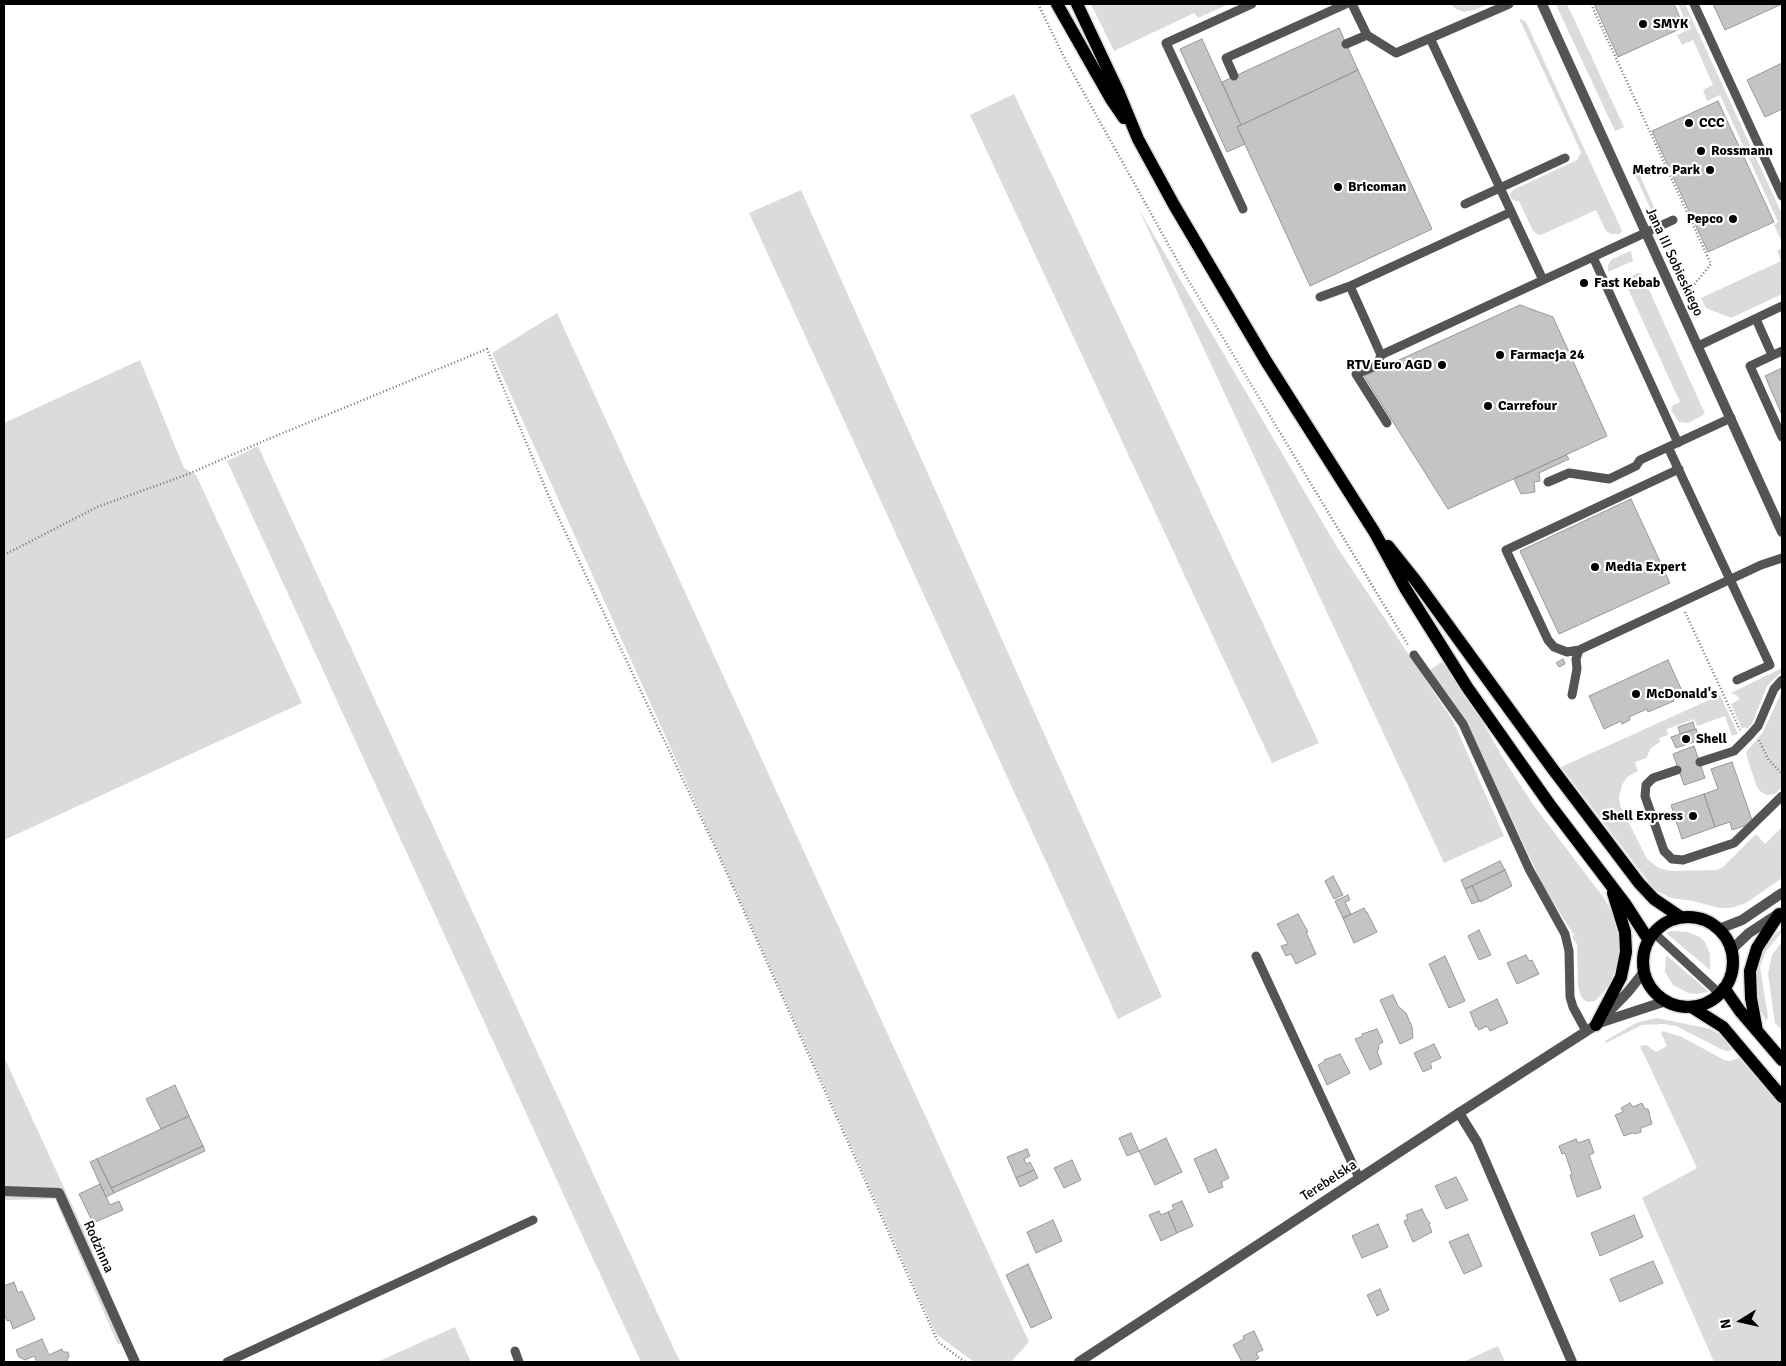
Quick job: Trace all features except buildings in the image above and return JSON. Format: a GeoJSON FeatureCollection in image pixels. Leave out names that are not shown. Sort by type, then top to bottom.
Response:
{"type":"FeatureCollection","features":[{"type":"Feature","properties":{"kind":"main road"},"geometry":{"type":"LineString","coordinates":[[1057,4],[1111,99],[1138,139],[1251,336],[1375,533],[1404,588],[1471,694],[1550,805],[1651,936]]}},
{"type":"Feature","properties":{"kind":"main road"},"geometry":{"type":"LineString","coordinates":[[1077,4],[1120,93],[1138,139]]}},
{"type":"Feature","properties":{"kind":"main road"},"geometry":{"type":"LineString","coordinates":[[1375,533],[1399,558],[1416,580],[1639,883],[1654,899],[1679,916]]}},
{"type":"Feature","properties":{"kind":"main road"},"geometry":{"type":"LineString","coordinates":[[1591,1028],[1621,976],[1626,952],[1625,932],[1610,884]]}},
{"type":"Feature","properties":{"kind":"main road"},"geometry":{"type":"LineString","coordinates":[[1757,1031],[1751,998],[1750,972],[1757,948],[1780,912]]}},
{"type":"Feature","properties":{"kind":"main road"},"geometry":{"type":"LineString","coordinates":[[1679,916],[1698,916],[1719,929],[1726,938],[1731,950],[1732,970],[1722,991],[1705,1004],[1693,1008],[1679,1007],[1666,1001],[1651,988],[1644,972],[1643,954],[1651,936],[1664,923],[1679,916]]}},
{"type":"Feature","properties":{"kind":"main road"},"geometry":{"type":"LineString","coordinates":[[1722,991],[1782,1060]]}},
{"type":"Feature","properties":{"kind":"main road"},"geometry":{"type":"LineString","coordinates":[[1693,1008],[1723,1027],[1782,1097]]}},
{"type":"Feature","properties":{"kind":"street","name":"Jana III Sobieskiego"},"geometry":{"type":"LineString","coordinates":[[1542,4],[1782,532]]}},
{"type":"Feature","properties":{"kind":"street"},"geometry":{"type":"LineString","coordinates":[[1719,929],[1742,920],[1782,893]]}},
{"type":"Feature","properties":{"kind":"street"},"geometry":{"type":"LineString","coordinates":[[1731,950],[1749,933],[1780,912]]}},
{"type":"Feature","properties":{"kind":"street","name":"Terebelska"},"geometry":{"type":"LineString","coordinates":[[1079,1362],[1459,1112],[1591,1028],[1627,994],[1644,972]]}},
{"type":"Feature","properties":{"kind":"street","name":"Terebelska"},"geometry":{"type":"LineString","coordinates":[[1591,1028],[1666,1001]]}},
{"type":"Feature","properties":{"kind":"street"},"geometry":{"type":"LineString","coordinates":[[1459,1112],[1477,1142],[1572,1362]]}},
{"type":"Feature","properties":{"kind":"street","name":"Rodzinna"},"geometry":{"type":"LineString","coordinates":[[4,1191],[58,1193],[135,1362]]}},
{"type":"Feature","properties":{"kind":"lane"},"geometry":{"type":"LineString","coordinates":[[1243,209],[1166,44],[1252,4]]}},
{"type":"Feature","properties":{"kind":"lane"},"geometry":{"type":"LineString","coordinates":[[1234,76],[1226,58],[1346,4]]}},
{"type":"Feature","properties":{"kind":"lane"},"geometry":{"type":"LineString","coordinates":[[1352,4],[1367,35],[1396,54],[1509,4]]}},
{"type":"Feature","properties":{"kind":"lane"},"geometry":{"type":"LineString","coordinates":[[1694,4],[1782,196]]}},
{"type":"Feature","properties":{"kind":"lane"},"geometry":{"type":"LineString","coordinates":[[1346,44],[1367,35]]}},
{"type":"Feature","properties":{"kind":"lane"},"geometry":{"type":"LineString","coordinates":[[1430,38],[1543,280]]}},
{"type":"Feature","properties":{"kind":"lane"},"geometry":{"type":"LineString","coordinates":[[1465,204],[1565,158]]}},
{"type":"Feature","properties":{"kind":"lane"},"geometry":{"type":"LineString","coordinates":[[1320,297],[1350,286],[1511,212]]}},
{"type":"Feature","properties":{"kind":"lane"},"geometry":{"type":"LineString","coordinates":[[1387,423],[1356,374],[1377,364],[1381,355],[1673,220]]}},
{"type":"Feature","properties":{"kind":"lane"},"geometry":{"type":"LineString","coordinates":[[1593,257],[1678,442]]}},
{"type":"Feature","properties":{"kind":"lane"},"geometry":{"type":"LineString","coordinates":[[1350,286],[1381,355]]}},
{"type":"Feature","properties":{"kind":"lane"},"geometry":{"type":"LineString","coordinates":[[1698,346],[1782,306]]}},
{"type":"Feature","properties":{"kind":"lane"},"geometry":{"type":"LineString","coordinates":[[1756,319],[1772,355]]}},
{"type":"Feature","properties":{"kind":"lane"},"geometry":{"type":"LineString","coordinates":[[1782,351],[1750,366],[1782,436]]}},
{"type":"Feature","properties":{"kind":"lane"},"geometry":{"type":"LineString","coordinates":[[1548,482],[1569,472],[1609,479],[1636,466],[1640,460],[1668,446],[1731,418]]}},
{"type":"Feature","properties":{"kind":"lane"},"geometry":{"type":"LineString","coordinates":[[1668,446],[1770,665],[1737,680]]}},
{"type":"Feature","properties":{"kind":"lane"},"geometry":{"type":"LineString","coordinates":[[1679,469],[1506,550],[1551,643],[1562,651],[1573,652],[1579,650],[1681,602],[1782,558]]}},
{"type":"Feature","properties":{"kind":"lane"},"geometry":{"type":"LineString","coordinates":[[1572,695],[1579,650]]}},
{"type":"Feature","properties":{"kind":"lane"},"geometry":{"type":"LineString","coordinates":[[1414,655],[1463,724],[1529,869],[1565,934],[1569,951],[1570,997],[1573,1007],[1591,1028]]}},
{"type":"Feature","properties":{"kind":"lane"},"geometry":{"type":"LineString","coordinates":[[1700,762],[1734,751],[1750,735],[1758,726],[1774,689],[1782,680]]}},
{"type":"Feature","properties":{"kind":"lane"},"geometry":{"type":"LineString","coordinates":[[1677,770],[1653,778],[1646,785],[1645,796],[1664,851],[1672,859],[1684,860],[1734,843],[1782,796]]}},
{"type":"Feature","properties":{"kind":"lane"},"geometry":{"type":"LineString","coordinates":[[1651,936],[1722,991]]}},
{"type":"Feature","properties":{"kind":"lane"},"geometry":{"type":"LineString","coordinates":[[1256,956],[1358,1178]]}},
{"type":"Feature","properties":{"kind":"lane"},"geometry":{"type":"LineString","coordinates":[[227,1362],[533,1220]]}},
{"type":"Feature","properties":{"kind":"lane"},"geometry":{"type":"LineString","coordinates":[[515,1351],[519,1362]]}},
{"type":"Feature","properties":{"kind":"path"},"geometry":{"type":"LineString","coordinates":[[1038,4],[1066,61],[1187,278],[1414,655]]}},
{"type":"Feature","properties":{"kind":"path"},"geometry":{"type":"LineString","coordinates":[[1591,4],[1711,264],[1693,286]]}},
{"type":"Feature","properties":{"kind":"path"},"geometry":{"type":"LineString","coordinates":[[4,555],[98,507],[186,475],[487,349],[552,504],[715,847],[938,1342],[965,1362]]}},
{"type":"Feature","properties":{"kind":"path"},"geometry":{"type":"LineString","coordinates":[[1681,602],[1740,730],[1758,738],[1768,759],[1782,774]]}},
{"type":"Feature","properties":{"kind":"shaded area"},"geometry":{"type":"Polygon","coordinates":[[[1091,4],[1229,4],[1198,18],[1194,13],[1114,51],[1091,4]]]}},
{"type":"Feature","properties":{"kind":"shaded area"},"geometry":{"type":"Polygon","coordinates":[[[1450,4],[1488,4],[1464,12],[1450,4]]]}},
{"type":"Feature","properties":{"kind":"shaded area"},"geometry":{"type":"Polygon","coordinates":[[[1557,4],[1567,4],[1624,127],[1615,131],[1557,4]]]}},
{"type":"Feature","properties":{"kind":"shaded area"},"geometry":{"type":"Polygon","coordinates":[[[1678,4],[1685,4],[1782,214],[1782,242],[1774,225],[1778,222],[1720,95],[1707,101],[1703,90],[1713,85],[1693,40],[1682,45],[1677,35],[1689,29],[1678,4]]]}},
{"type":"Feature","properties":{"kind":"shaded area"},"geometry":{"type":"Polygon","coordinates":[[[1519,18],[1526,22],[1622,231],[1619,234],[1611,234],[1606,231],[1596,210],[1541,235],[1537,234],[1533,231],[1519,201],[1511,198],[1510,194],[1513,190],[1577,160],[1581,152],[1519,18]]]}},
{"type":"Feature","properties":{"kind":"shaded area"},"geometry":{"type":"Polygon","coordinates":[[[1014,94],[1319,743],[1272,763],[970,115],[1014,94]]]}},
{"type":"Feature","properties":{"kind":"shaded area"},"geometry":{"type":"Polygon","coordinates":[[[1638,171],[1658,216],[1652,212],[1634,173],[1638,171]]]}},
{"type":"Feature","properties":{"kind":"shaded area"},"geometry":{"type":"Polygon","coordinates":[[[801,190],[1162,997],[1118,1019],[749,213],[801,190]]]}},
{"type":"Feature","properties":{"kind":"shaded area"},"geometry":{"type":"Polygon","coordinates":[[[1138,208],[1337,547],[1453,721],[1504,836],[1444,863],[1138,208]]]}},
{"type":"Feature","properties":{"kind":"shaded area"},"geometry":{"type":"Polygon","coordinates":[[[1666,234],[1700,306],[1696,308],[1665,241],[1666,234]]]}},
{"type":"Feature","properties":{"kind":"shaded area"},"geometry":{"type":"Polygon","coordinates":[[[1782,248],[1782,294],[1731,318],[1706,308],[1701,298],[1781,261],[1777,251],[1782,248]]]}},
{"type":"Feature","properties":{"kind":"shaded area"},"geometry":{"type":"Polygon","coordinates":[[[1631,251],[1633,261],[1608,272],[1608,265],[1612,259],[1631,251]]]}},
{"type":"Feature","properties":{"kind":"shaded area"},"geometry":{"type":"Polygon","coordinates":[[[1638,273],[1642,274],[1705,414],[1688,423],[1679,422],[1671,410],[1673,405],[1680,402],[1624,280],[1638,273]]]}},
{"type":"Feature","properties":{"kind":"shaded area"},"geometry":{"type":"Polygon","coordinates":[[[557,313],[1029,1342],[1011,1362],[974,1362],[936,1334],[492,353],[557,313]]]}},
{"type":"Feature","properties":{"kind":"shaded area"},"geometry":{"type":"Polygon","coordinates":[[[140,360],[184,468],[196,475],[302,703],[4,840],[4,423],[140,360]]]}},
{"type":"Feature","properties":{"kind":"shaded area"},"geometry":{"type":"Polygon","coordinates":[[[258,446],[680,1362],[641,1362],[594,1261],[227,461],[258,446]]]}},
{"type":"Feature","properties":{"kind":"shaded area"},"geometry":{"type":"Polygon","coordinates":[[[1443,661],[1475,708],[1501,755],[1534,806],[1604,898],[1617,922],[1620,943],[1617,966],[1609,985],[1595,1001],[1588,1002],[1580,995],[1577,944],[1572,937],[1574,935],[1545,890],[1465,720],[1430,670],[1443,661]]]}},
{"type":"Feature","properties":{"kind":"shaded area"},"geometry":{"type":"Polygon","coordinates":[[[1782,668],[1782,672],[1767,686],[1752,724],[1747,729],[1745,727],[1742,729],[1731,704],[1740,699],[1731,693],[1782,668]]]}},
{"type":"Feature","properties":{"kind":"shaded area"},"geometry":{"type":"Polygon","coordinates":[[[1782,691],[1782,787],[1775,794],[1767,795],[1757,787],[1746,752],[1763,732],[1782,691]]]}},
{"type":"Feature","properties":{"kind":"shaded area"},"geometry":{"type":"Polygon","coordinates":[[[1720,695],[1738,734],[1732,736],[1725,716],[1697,726],[1694,719],[1667,729],[1668,735],[1659,738],[1660,742],[1651,748],[1646,758],[1635,762],[1638,771],[1627,777],[1622,785],[1619,797],[1620,805],[1647,859],[1659,868],[1671,871],[1716,870],[1723,867],[1756,834],[1765,844],[1782,827],[1782,878],[1746,903],[1731,908],[1719,908],[1693,901],[1671,898],[1655,890],[1561,767],[1720,695]]]}},
{"type":"Feature","properties":{"kind":"shaded area"},"geometry":{"type":"Polygon","coordinates":[[[1782,929],[1782,932],[1766,951],[1760,967],[1768,1017],[1766,1021],[1758,1005],[1755,989],[1757,965],[1764,949],[1775,934],[1782,929]]]}},
{"type":"Feature","properties":{"kind":"shaded area"},"geometry":{"type":"Polygon","coordinates":[[[1672,931],[1688,932],[1700,937],[1705,942],[1710,954],[1710,970],[1666,933],[1672,931]]]}},
{"type":"Feature","properties":{"kind":"shaded area"},"geometry":{"type":"Polygon","coordinates":[[[1782,942],[1782,1030],[1775,1023],[1768,973],[1772,955],[1782,942]]]}},
{"type":"Feature","properties":{"kind":"shaded area"},"geometry":{"type":"Polygon","coordinates":[[[1666,955],[1709,992],[1688,993],[1673,985],[1665,972],[1666,955]]]}},
{"type":"Feature","properties":{"kind":"shaded area"},"geometry":{"type":"Polygon","coordinates":[[[1656,1018],[1711,1029],[1722,1036],[1733,1049],[1729,1051],[1723,1050],[1676,1026],[1663,1024],[1642,1025],[1606,1043],[1605,1041],[1636,1023],[1656,1018]]]}},
{"type":"Feature","properties":{"kind":"shaded area"},"geometry":{"type":"Polygon","coordinates":[[[1663,1031],[1682,1037],[1724,1060],[1730,1061],[1739,1058],[1782,1106],[1782,1362],[1714,1362],[1642,1198],[1697,1168],[1640,1046],[1646,1045],[1656,1052],[1667,1046],[1661,1033],[1663,1031]]]}},
{"type":"Feature","properties":{"kind":"shaded area"},"geometry":{"type":"Polygon","coordinates":[[[4,1057],[83,1229],[129,1338],[118,1345],[55,1199],[4,1200],[4,1057]]]}},
{"type":"Feature","properties":{"kind":"shaded area"},"geometry":{"type":"Polygon","coordinates":[[[455,1327],[471,1362],[377,1362],[455,1327]]]}},
{"type":"Feature","properties":{"kind":"shaded area"},"geometry":{"type":"Polygon","coordinates":[[[1498,1346],[1505,1362],[1463,1362],[1498,1346]]]}},
{"type":"Feature","properties":{"kind":"place","name":"SMYK"},"geometry":{"type":"Point","coordinates":[1643,24]}},
{"type":"Feature","properties":{"kind":"place","name":"CCC"},"geometry":{"type":"Point","coordinates":[1689,123]}},
{"type":"Feature","properties":{"kind":"place","name":"Rossmann"},"geometry":{"type":"Point","coordinates":[1701,151]}},
{"type":"Feature","properties":{"kind":"place","name":"Metro Park"},"geometry":{"type":"Point","coordinates":[1710,170]}},
{"type":"Feature","properties":{"kind":"place","name":"Bricoman"},"geometry":{"type":"Point","coordinates":[1338,187]}},
{"type":"Feature","properties":{"kind":"place","name":"Pepco"},"geometry":{"type":"Point","coordinates":[1733,219]}},
{"type":"Feature","properties":{"kind":"place","name":"Fast Kebab"},"geometry":{"type":"Point","coordinates":[1584,283]}},
{"type":"Feature","properties":{"kind":"place","name":"Farmacja 24"},"geometry":{"type":"Point","coordinates":[1500,355]}},
{"type":"Feature","properties":{"kind":"place","name":"RTV Euro AGD"},"geometry":{"type":"Point","coordinates":[1442,365]}},
{"type":"Feature","properties":{"kind":"place","name":"Carrefour"},"geometry":{"type":"Point","coordinates":[1488,406]}},
{"type":"Feature","properties":{"kind":"place","name":"Media Expert"},"geometry":{"type":"Point","coordinates":[1595,567]}},
{"type":"Feature","properties":{"kind":"place","name":"McDonald's"},"geometry":{"type":"Point","coordinates":[1636,694]}},
{"type":"Feature","properties":{"kind":"place","name":"Shell"},"geometry":{"type":"Point","coordinates":[1686,739]}},
{"type":"Feature","properties":{"kind":"place","name":"Shell Express"},"geometry":{"type":"Point","coordinates":[1693,816]}}]}
